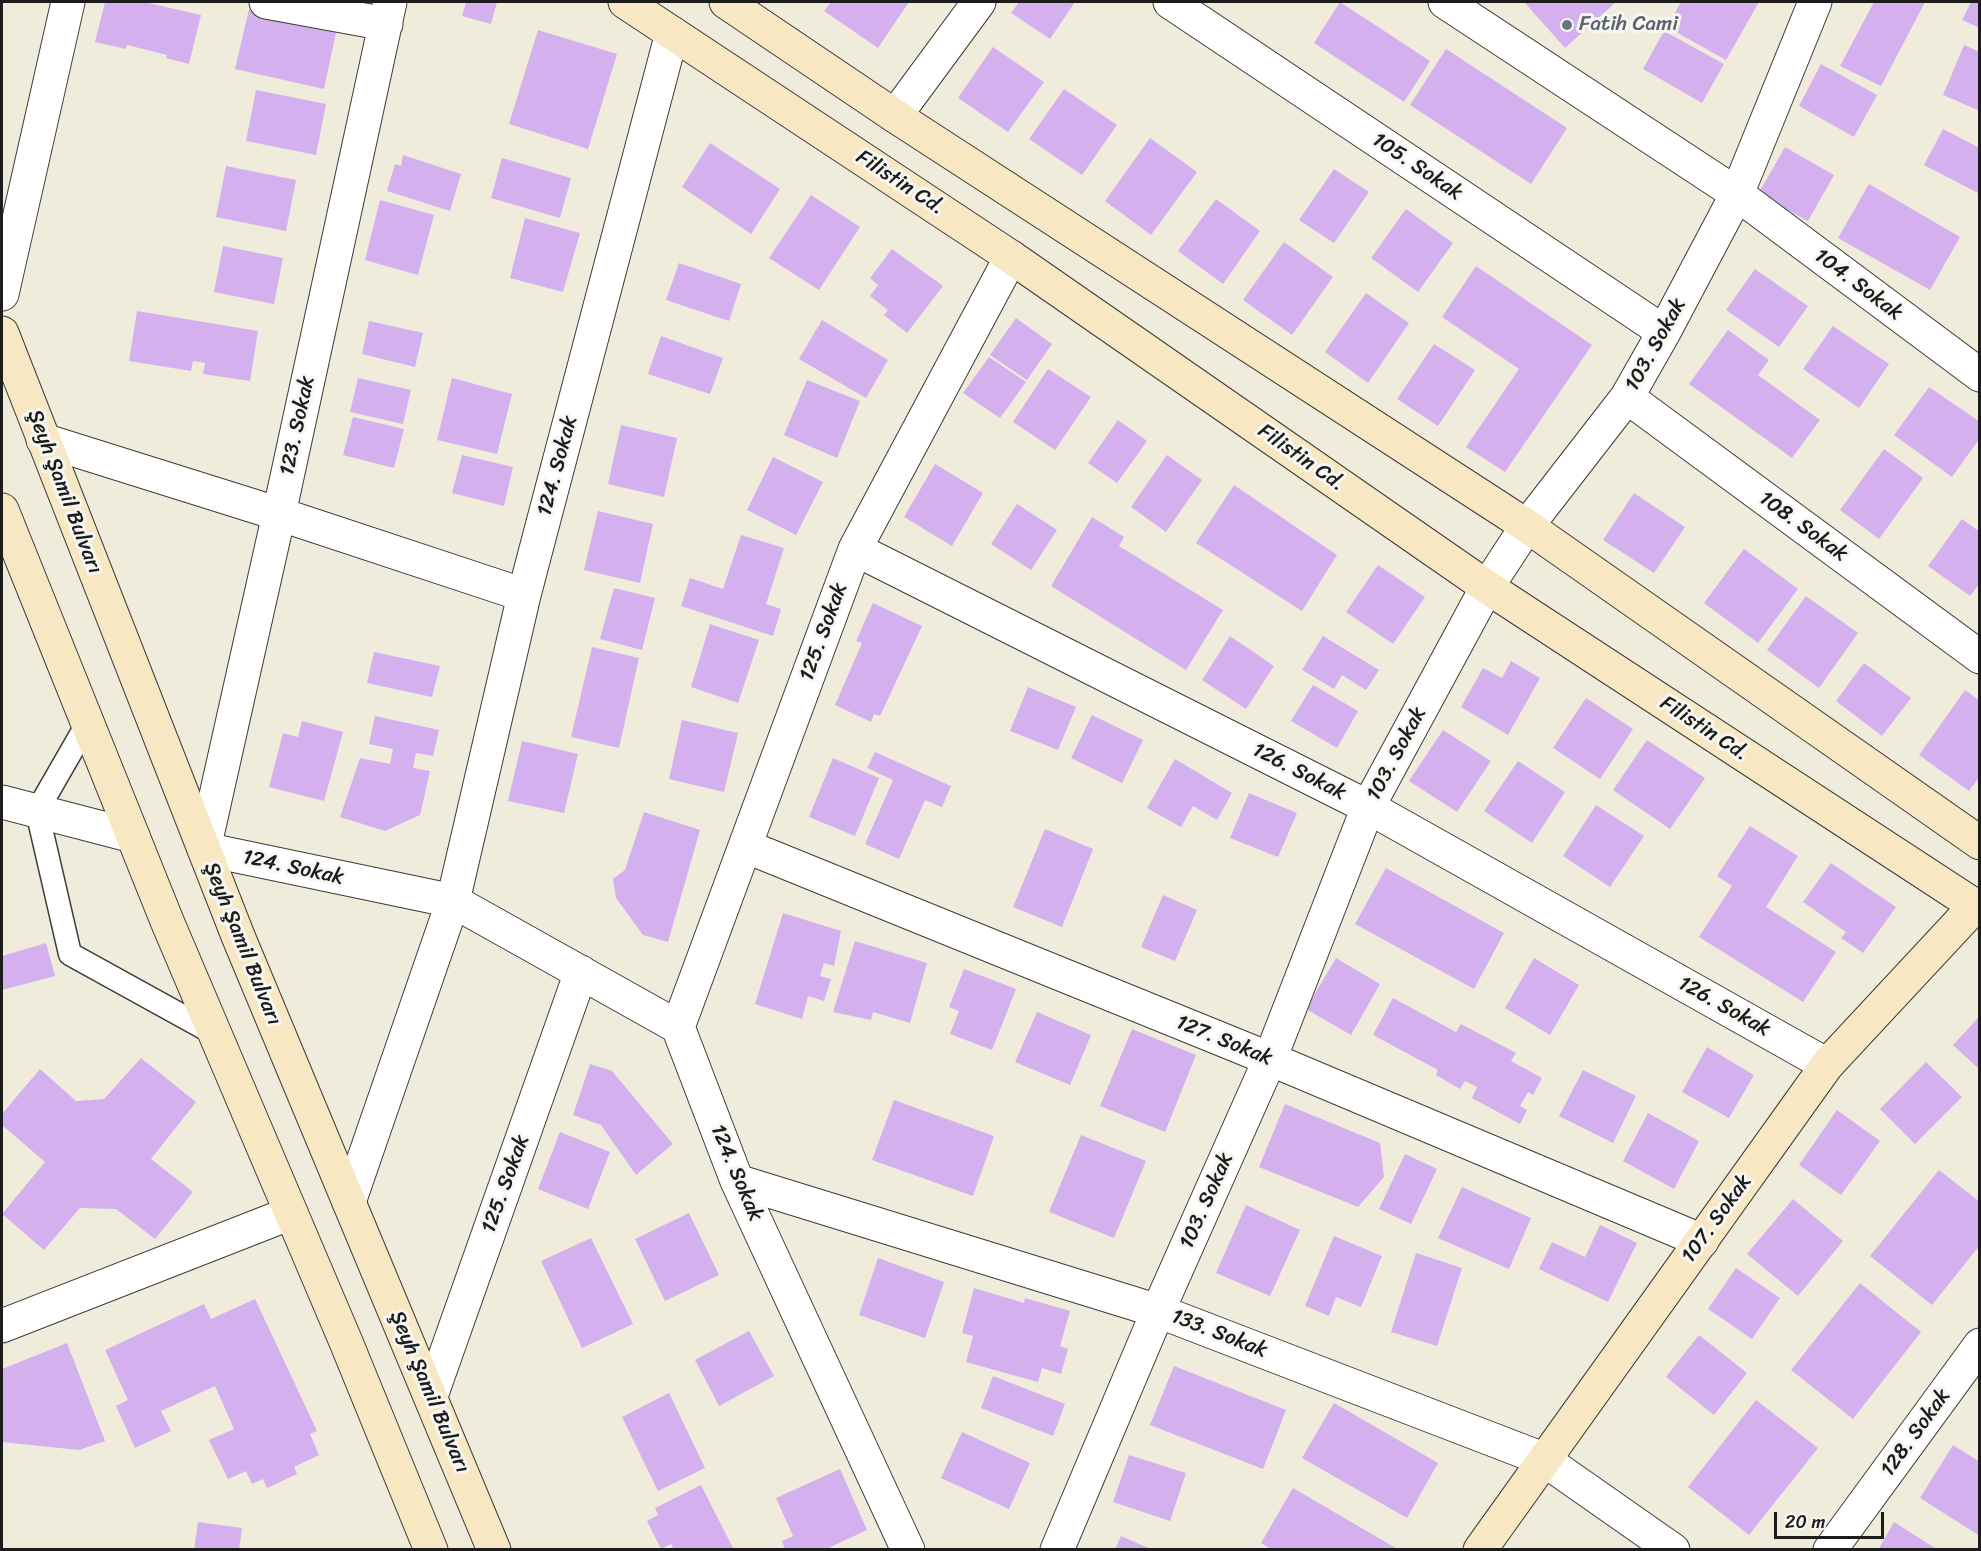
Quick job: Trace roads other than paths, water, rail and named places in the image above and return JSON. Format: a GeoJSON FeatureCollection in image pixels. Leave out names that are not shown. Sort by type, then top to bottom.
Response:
{"type":"FeatureCollection","features":[{"type":"Feature","properties":{"kind":"main road","name":"Filistin Cd."},"geometry":{"type":"LineString","coordinates":[[625,2],[1011,256],[1487,587],[1978,906]]}},
{"type":"Feature","properties":{"kind":"main road"},"geometry":{"type":"LineString","coordinates":[[726,2],[895,116],[1527,526],[1980,843]]}},
{"type":"Feature","properties":{"kind":"main road","name":"Şeyh Şamil Bulvarı"},"geometry":{"type":"LineString","coordinates":[[2,333],[238,936],[494,1550]]}},
{"type":"Feature","properties":{"kind":"main road"},"geometry":{"type":"LineString","coordinates":[[2,510],[132,836],[430,1550]]}},
{"type":"Feature","properties":{"kind":"main road","name":"107. Sokak"},"geometry":{"type":"LineString","coordinates":[[1480,1550],[1827,1065],[1978,906]]}},
{"type":"Feature","properties":{"kind":"street"},"geometry":{"type":"LineString","coordinates":[[2,294],[68,2]]}},
{"type":"Feature","properties":{"kind":"street"},"geometry":{"type":"LineString","coordinates":[[266,2],[388,13]]}},
{"type":"Feature","properties":{"kind":"street"},"geometry":{"type":"LineString","coordinates":[[895,116],[979,2]]}},
{"type":"Feature","properties":{"kind":"street","name":"105. Sokak"},"geometry":{"type":"LineString","coordinates":[[1170,2],[1664,332]]}},
{"type":"Feature","properties":{"kind":"street","name":"104. Sokak"},"geometry":{"type":"LineString","coordinates":[[1444,2],[1737,194],[1977,367]]}},
{"type":"Feature","properties":{"kind":"street","name":"103. Sokak"},"geometry":{"type":"LineString","coordinates":[[1057,1550],[1158,1311],[1270,1059],[1368,807],[1487,587],[1527,526],[1627,397],[1664,332],[1737,194],[1815,2]]}},
{"type":"Feature","properties":{"kind":"street","name":"123. Sokak"},"geometry":{"type":"LineString","coordinates":[[204,849],[388,13]]}},
{"type":"Feature","properties":{"kind":"street","name":"124. Sokak"},"geometry":{"type":"LineString","coordinates":[[349,1202],[453,901],[524,595],[672,33]]}},
{"type":"Feature","properties":{"kind":"street","name":"125. Sokak"},"geometry":{"type":"LineString","coordinates":[[678,1027],[855,549],[1011,256]]}},
{"type":"Feature","properties":{"kind":"street","name":"108. Sokak"},"geometry":{"type":"LineString","coordinates":[[1627,397],[1980,657]]}},
{"type":"Feature","properties":{"kind":"street"},"geometry":{"type":"LineString","coordinates":[[43,440],[279,514],[524,595]]}},
{"type":"Feature","properties":{"kind":"street","name":"126. Sokak"},"geometry":{"type":"LineString","coordinates":[[855,549],[1368,807],[1827,1065]]}},
{"type":"Feature","properties":{"kind":"street"},"geometry":{"type":"LineString","coordinates":[[2,802],[132,836]]}},
{"type":"Feature","properties":{"kind":"street","name":"127. Sokak"},"geometry":{"type":"LineString","coordinates":[[745,846],[1270,1059],[1702,1241]]}},
{"type":"Feature","properties":{"kind":"street","name":"124. Sokak"},"geometry":{"type":"LineString","coordinates":[[204,849],[453,901],[678,1027],[737,1181],[908,1550]]}},
{"type":"Feature","properties":{"kind":"street","name":"125. Sokak"},"geometry":{"type":"LineString","coordinates":[[431,1396],[581,972]]}},
{"type":"Feature","properties":{"kind":"street","name":"133. Sokak"},"geometry":{"type":"LineString","coordinates":[[737,1181],[1158,1311],[1543,1459],[1673,1550]]}},
{"type":"Feature","properties":{"kind":"street"},"geometry":{"type":"LineString","coordinates":[[2,1326],[291,1213]]}},
{"type":"Feature","properties":{"kind":"street","name":"128. Sokak"},"geometry":{"type":"LineString","coordinates":[[1830,1550],[1980,1345]]}},
{"type":"Feature","properties":{"kind":"lane"},"geometry":{"type":"LineString","coordinates":[[87,724],[37,811],[70,954],[215,1034]]}},
{"type":"Feature","properties":{"kind":"place","name":"Fatih Cami"},"geometry":{"type":"Point","coordinates":[1567,25]}}]}
